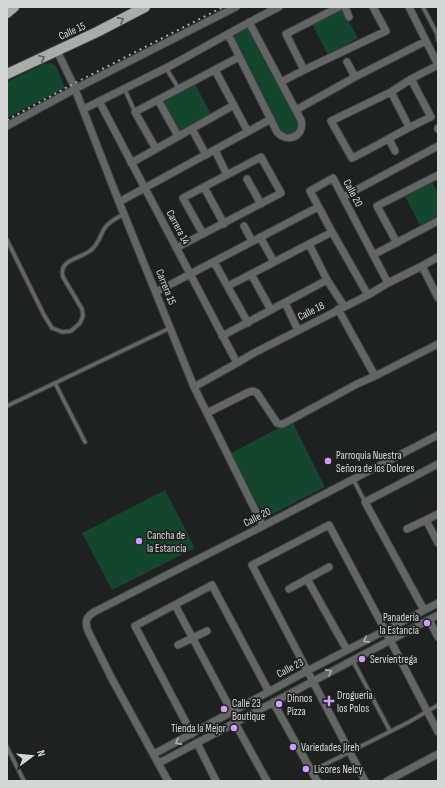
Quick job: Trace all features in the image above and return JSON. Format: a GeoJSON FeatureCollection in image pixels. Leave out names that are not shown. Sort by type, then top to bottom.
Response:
{"type":"FeatureCollection","features":[{"type":"Feature","properties":{"kind":"main road"},"geometry":{"type":"LineString","coordinates":[[7,13],[14,7]]}},
{"type":"Feature","properties":{"kind":"main road","name":"Calle 15"},"geometry":{"type":"LineString","coordinates":[[7,74],[97,32],[145,7]]}},
{"type":"Feature","properties":{"kind":"street"},"geometry":{"type":"LineString","coordinates":[[7,126],[236,7]]}},
{"type":"Feature","properties":{"kind":"street"},"geometry":{"type":"LineString","coordinates":[[84,109],[166,68],[279,7]]}},
{"type":"Feature","properties":{"kind":"street"},"geometry":{"type":"LineString","coordinates":[[304,70],[286,34],[330,9],[339,7]]}},
{"type":"Feature","properties":{"kind":"street"},"geometry":{"type":"LineString","coordinates":[[345,7],[349,17]]}},
{"type":"Feature","properties":{"kind":"street"},"geometry":{"type":"LineString","coordinates":[[281,82],[386,31],[373,7]]}},
{"type":"Feature","properties":{"kind":"street"},"geometry":{"type":"LineString","coordinates":[[409,7],[438,65],[411,79],[391,92],[331,121],[352,158],[409,127],[431,117],[411,79]]}},
{"type":"Feature","properties":{"kind":"street"},"geometry":{"type":"LineString","coordinates":[[228,34],[279,134],[287,138],[292,138],[299,133],[302,122],[249,22]]}},
{"type":"Feature","properties":{"kind":"street"},"geometry":{"type":"LineString","coordinates":[[296,110],[355,77],[426,41]]}},
{"type":"Feature","properties":{"kind":"street","name":"Carrera 15"},"geometry":{"type":"LineString","coordinates":[[57,51],[84,109],[119,202],[194,386],[264,526]]}},
{"type":"Feature","properties":{"kind":"street"},"geometry":{"type":"LineString","coordinates":[[156,148],[135,112],[239,57]]}},
{"type":"Feature","properties":{"kind":"street"},"geometry":{"type":"LineString","coordinates":[[346,62],[355,77]]}},
{"type":"Feature","properties":{"kind":"street"},"geometry":{"type":"LineString","coordinates":[[215,70],[248,132]]}},
{"type":"Feature","properties":{"kind":"street"},"geometry":{"type":"LineString","coordinates":[[391,92],[409,127]]}},
{"type":"Feature","properties":{"kind":"street"},"geometry":{"type":"LineString","coordinates":[[158,100],[178,136]]}},
{"type":"Feature","properties":{"kind":"street","name":"Carrera 14"},"geometry":{"type":"LineString","coordinates":[[99,101],[236,364]]}},
{"type":"Feature","properties":{"kind":"street"},"geometry":{"type":"LineString","coordinates":[[131,163],[234,106]]}},
{"type":"Feature","properties":{"kind":"street"},"geometry":{"type":"LineString","coordinates":[[119,202],[271,119]]}},
{"type":"Feature","properties":{"kind":"street"},"geometry":{"type":"LineString","coordinates":[[192,129],[206,155]]}},
{"type":"Feature","properties":{"kind":"street"},"geometry":{"type":"LineString","coordinates":[[389,139],[395,151]]}},
{"type":"Feature","properties":{"kind":"street"},"geometry":{"type":"LineString","coordinates":[[343,197],[438,146]]}},
{"type":"Feature","properties":{"kind":"street"},"geometry":{"type":"LineString","coordinates":[[215,150],[227,175]]}},
{"type":"Feature","properties":{"kind":"street"},"geometry":{"type":"LineString","coordinates":[[176,248],[281,193],[261,157],[183,198],[202,234]]}},
{"type":"Feature","properties":{"kind":"street"},"geometry":{"type":"LineString","coordinates":[[397,243],[377,206],[438,175]]}},
{"type":"Feature","properties":{"kind":"street","name":"Calle 20"},"geometry":{"type":"LineString","coordinates":[[368,295],[310,191],[333,178],[388,283]]}},
{"type":"Feature","properties":{"kind":"street"},"geometry":{"type":"LineString","coordinates":[[247,179],[261,204]]}},
{"type":"Feature","properties":{"kind":"street"},"geometry":{"type":"LineString","coordinates":[[204,187],[224,224]]}},
{"type":"Feature","properties":{"kind":"street"},"geometry":{"type":"LineString","coordinates":[[156,292],[318,207]]}},
{"type":"Feature","properties":{"kind":"street"},"geometry":{"type":"LineString","coordinates":[[373,255],[438,221]]}},
{"type":"Feature","properties":{"kind":"street"},"geometry":{"type":"LineString","coordinates":[[244,226],[252,241]]}},
{"type":"Feature","properties":{"kind":"street"},"geometry":{"type":"LineString","coordinates":[[228,286],[332,232]]}},
{"type":"Feature","properties":{"kind":"street"},"geometry":{"type":"LineString","coordinates":[[260,237],[274,262]]}},
{"type":"Feature","properties":{"kind":"street"},"geometry":{"type":"LineString","coordinates":[[309,244],[375,376]]}},
{"type":"Feature","properties":{"kind":"street","name":"Calle 18"},"geometry":{"type":"LineString","coordinates":[[194,386],[438,257]]}},
{"type":"Feature","properties":{"kind":"street"},"geometry":{"type":"LineString","coordinates":[[214,262],[248,323]]}},
{"type":"Feature","properties":{"kind":"street"},"geometry":{"type":"LineString","coordinates":[[422,266],[438,298]]}},
{"type":"Feature","properties":{"kind":"street"},"geometry":{"type":"LineString","coordinates":[[251,274],[271,310]]}},
{"type":"Feature","properties":{"kind":"street"},"geometry":{"type":"LineString","coordinates":[[222,336],[327,280]]}},
{"type":"Feature","properties":{"kind":"street"},"geometry":{"type":"LineString","coordinates":[[284,303],[298,330]]}},
{"type":"Feature","properties":{"kind":"street"},"geometry":{"type":"LineString","coordinates":[[207,413],[253,391],[257,393],[277,423],[280,424],[438,344]]}},
{"type":"Feature","properties":{"kind":"street","name":"Calle 20"},"geometry":{"type":"LineString","coordinates":[[154,754],[112,679],[88,631],[86,625],[88,616],[438,435]]}},
{"type":"Feature","properties":{"kind":"street"},"geometry":{"type":"LineString","coordinates":[[424,610],[365,502],[438,464]]}},
{"type":"Feature","properties":{"kind":"street"},"geometry":{"type":"LineString","coordinates":[[407,529],[438,514]]}},
{"type":"Feature","properties":{"kind":"street"},"geometry":{"type":"LineString","coordinates":[[426,520],[438,543]]}},
{"type":"Feature","properties":{"kind":"street"},"geometry":{"type":"LineString","coordinates":[[365,781],[252,565],[329,525],[438,732]]}},
{"type":"Feature","properties":{"kind":"street"},"geometry":{"type":"LineString","coordinates":[[289,589],[329,567]]}},
{"type":"Feature","properties":{"kind":"street"},"geometry":{"type":"LineString","coordinates":[[308,579],[347,650]]}},
{"type":"Feature","properties":{"kind":"street"},"geometry":{"type":"LineString","coordinates":[[192,734],[135,626],[212,585],[269,692]]}},
{"type":"Feature","properties":{"kind":"street","name":"Calle 23"},"geometry":{"type":"LineString","coordinates":[[154,754],[438,602]]}},
{"type":"Feature","properties":{"kind":"street"},"geometry":{"type":"LineString","coordinates":[[175,605],[232,712]]}},
{"type":"Feature","properties":{"kind":"street","name":"Calle 23"},"geometry":{"type":"LineString","coordinates":[[159,763],[438,615]]}},
{"type":"Feature","properties":{"kind":"street"},"geometry":{"type":"LineString","coordinates":[[429,620],[438,637]]}},
{"type":"Feature","properties":{"kind":"street"},"geometry":{"type":"LineString","coordinates":[[178,646],[207,631]]}},
{"type":"Feature","properties":{"kind":"street"},"geometry":{"type":"LineString","coordinates":[[273,702],[317,781]]}},
{"type":"Feature","properties":{"kind":"street"},"geometry":{"type":"LineString","coordinates":[[235,722],[267,781]]}},
{"type":"Feature","properties":{"kind":"street"},"geometry":{"type":"LineString","coordinates":[[197,743],[216,781]]}},
{"type":"Feature","properties":{"kind":"street"},"geometry":{"type":"LineString","coordinates":[[154,754],[168,781]]}},
{"type":"Feature","properties":{"kind":"street"},"geometry":{"type":"LineString","coordinates":[[387,781],[438,754]]}},
{"type":"Feature","properties":{"kind":"lane"},"geometry":{"type":"LineString","coordinates":[[423,7],[437,34],[438,40]]}},
{"type":"Feature","properties":{"kind":"lane"},"geometry":{"type":"LineString","coordinates":[[166,68],[179,89]]}},
{"type":"Feature","properties":{"kind":"lane"},"geometry":{"type":"LineString","coordinates":[[124,88],[135,112]]}},
{"type":"Feature","properties":{"kind":"lane"},"geometry":{"type":"LineString","coordinates":[[7,240],[44,315],[52,328],[62,332],[71,331],[80,323],[83,316],[82,309],[62,277],[62,267],[66,263],[92,249],[96,245],[108,224],[124,214]]}},
{"type":"Feature","properties":{"kind":"lane"},"geometry":{"type":"LineString","coordinates":[[7,406],[170,328]]}},
{"type":"Feature","properties":{"kind":"lane"},"geometry":{"type":"LineString","coordinates":[[55,383],[85,442]]}},
{"type":"Feature","properties":{"kind":"lane"},"geometry":{"type":"LineString","coordinates":[[353,479],[365,502]]}},
{"type":"Feature","properties":{"kind":"lane"},"geometry":{"type":"LineString","coordinates":[[352,660],[390,731]]}},
{"type":"Feature","properties":{"kind":"lane"},"geometry":{"type":"LineString","coordinates":[[312,771],[438,705]]}},
{"type":"Feature","properties":{"kind":"lane"},"geometry":{"type":"LineString","coordinates":[[7,748],[24,781]]}},
{"type":"Feature","properties":{"kind":"green space"},"geometry":{"type":"Polygon","coordinates":[[[341,7],[358,38],[328,55],[311,22],[341,7]]]}},
{"type":"Feature","properties":{"kind":"green space"},"geometry":{"type":"Polygon","coordinates":[[[245,23],[297,121],[297,128],[294,133],[290,134],[281,130],[229,31],[245,23]]]}},
{"type":"Feature","properties":{"kind":"green space"},"geometry":{"type":"Polygon","coordinates":[[[51,63],[56,66],[65,88],[7,118],[7,82],[44,64],[51,63]]]}},
{"type":"Feature","properties":{"kind":"green space"},"geometry":{"type":"Polygon","coordinates":[[[195,84],[211,114],[178,132],[162,101],[195,84]]]}},
{"type":"Feature","properties":{"kind":"green space"},"geometry":{"type":"Polygon","coordinates":[[[432,182],[438,193],[438,218],[421,227],[405,196],[432,182]]]}},
{"type":"Feature","properties":{"kind":"green space"},"geometry":{"type":"Polygon","coordinates":[[[292,421],[325,487],[265,518],[231,453],[292,421]]]}},
{"type":"Feature","properties":{"kind":"green space","name":"Cancha de la Estancia"},"geometry":{"type":"Polygon","coordinates":[[[165,490],[195,548],[112,590],[82,533],[165,490]]]}},
{"type":"Feature","properties":{"kind":"railway"},"geometry":{"type":"LineString","coordinates":[[7,120],[73,84],[223,7]]}},
{"type":"Feature","properties":{"kind":"place","name":"Parroquia Nuestra Señora de los Dolores"},"geometry":{"type":"Point","coordinates":[328,461]}},
{"type":"Feature","properties":{"kind":"place","name":"Cancha de la Estancia"},"geometry":{"type":"Point","coordinates":[139,541]}},
{"type":"Feature","properties":{"kind":"place","name":"Panadería la Estancia"},"geometry":{"type":"Point","coordinates":[427,623]}},
{"type":"Feature","properties":{"kind":"place","name":"Servientrega"},"geometry":{"type":"Point","coordinates":[362,659]}},
{"type":"Feature","properties":{"kind":"place","name":"Drogueria los Polos"},"geometry":{"type":"Point","coordinates":[329,701]}},
{"type":"Feature","properties":{"kind":"place","name":"Dinnos Pizza"},"geometry":{"type":"Point","coordinates":[279,704]}},
{"type":"Feature","properties":{"kind":"place","name":"Calle 23 Boutique"},"geometry":{"type":"Point","coordinates":[224,709]}},
{"type":"Feature","properties":{"kind":"place","name":"Tienda la Mejor"},"geometry":{"type":"Point","coordinates":[234,728]}},
{"type":"Feature","properties":{"kind":"place","name":"Variedades Jireh"},"geometry":{"type":"Point","coordinates":[293,747]}},
{"type":"Feature","properties":{"kind":"place","name":"Licores Nelcy"},"geometry":{"type":"Point","coordinates":[306,769]}}]}
